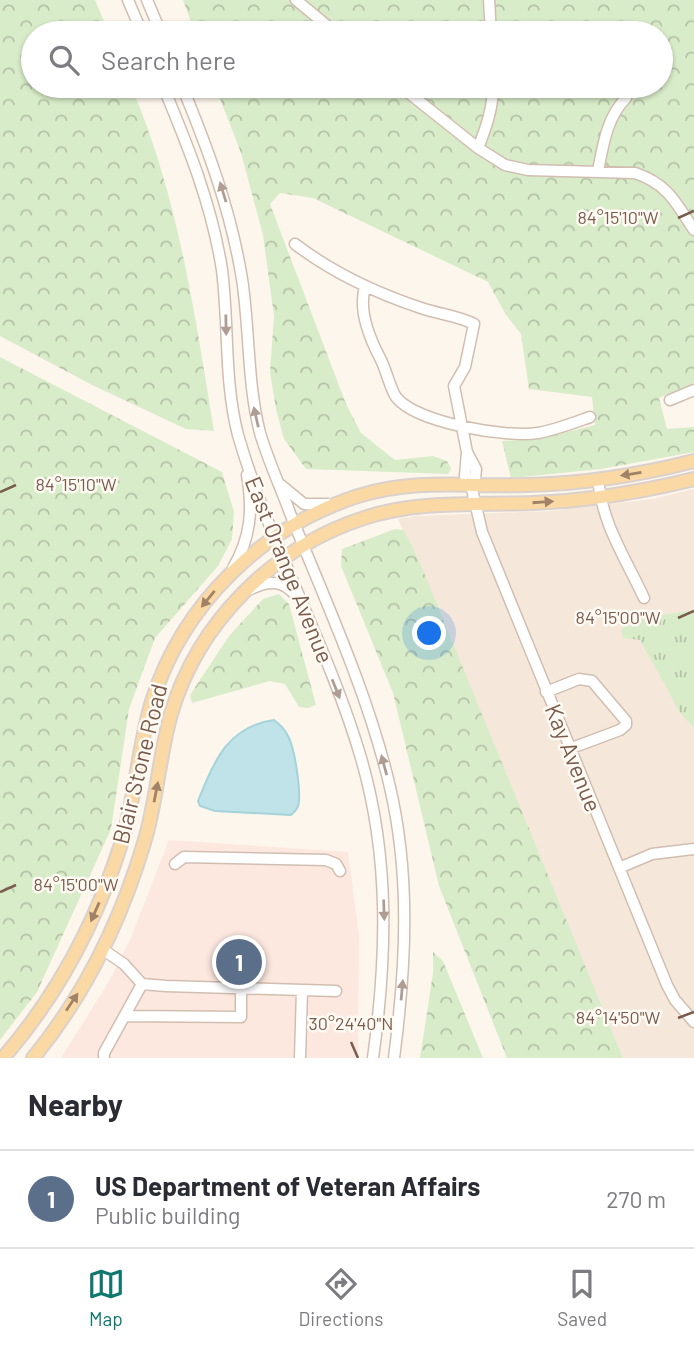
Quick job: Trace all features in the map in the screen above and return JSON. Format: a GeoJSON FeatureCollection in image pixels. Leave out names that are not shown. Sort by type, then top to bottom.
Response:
{"type":"FeatureCollection","features":[{"type":"Feature","properties":{"kind":"main road","name":"Blair Stone Road"},"geometry":{"type":"LineString","coordinates":[[3,1058],[48,998],[82,940],[102,897],[123,837],[136,784],[144,734],[158,684],[188,626],[208,598],[231,573],[275,536],[295,525],[346,500],[406,485],[527,485],[598,480],[694,461]]}},
{"type":"Feature","properties":{"kind":"main road","name":"Blair Stone Road"},"geometry":{"type":"LineString","coordinates":[[33,1058],[78,994],[125,900],[153,810],[168,726],[178,695],[208,636],[239,597],[303,545],[346,524],[382,513],[432,505],[534,503],[600,497],[694,479]]}},
{"type":"Feature","properties":{"kind":"main road"},"geometry":{"type":"LineString","coordinates":[[82,940],[102,949]]}},
{"type":"Feature","properties":{"kind":"street"},"geometry":{"type":"LineString","coordinates":[[128,0],[137,21]]}},
{"type":"Feature","properties":{"kind":"street"},"geometry":{"type":"LineString","coordinates":[[147,0],[156,21]]}},
{"type":"Feature","properties":{"kind":"street"},"geometry":{"type":"LineString","coordinates":[[296,0],[321,21]]}},
{"type":"Feature","properties":{"kind":"street"},"geometry":{"type":"LineString","coordinates":[[489,0],[490,21]]}},
{"type":"Feature","properties":{"kind":"street","name":"East Orange Avenue"},"geometry":{"type":"LineString","coordinates":[[168,98],[194,162],[217,240],[225,306],[228,387],[242,451],[361,758],[380,851],[383,884],[384,950],[373,1058]]}},
{"type":"Feature","properties":{"kind":"street","name":"East Orange Avenue"},"geometry":{"type":"LineString","coordinates":[[187,98],[215,169],[230,217],[242,284],[252,401],[265,449],[371,722],[390,785],[403,870],[405,929],[403,986],[394,1058]]}},
{"type":"Feature","properties":{"kind":"street"},"geometry":{"type":"LineString","coordinates":[[415,98],[495,160],[519,169],[635,173],[658,183],[672,197],[694,230]]}},
{"type":"Feature","properties":{"kind":"street"},"geometry":{"type":"LineString","coordinates":[[478,148],[488,123],[493,98]]}},
{"type":"Feature","properties":{"kind":"street"},"geometry":{"type":"LineString","coordinates":[[598,171],[613,113],[626,98]]}},
{"type":"Feature","properties":{"kind":"street"},"geometry":{"type":"LineString","coordinates":[[295,244],[318,262],[365,286],[361,299],[363,313],[374,347],[396,397],[417,413],[460,426],[514,434],[538,433],[590,417]]}},
{"type":"Feature","properties":{"kind":"street","name":"Kay Avenue"},"geometry":{"type":"LineString","coordinates":[[365,286],[419,308],[474,324],[465,367],[454,386],[467,452],[465,477],[471,485],[482,532],[667,985],[694,1022]]}},
{"type":"Feature","properties":{"kind":"street"},"geometry":{"type":"LineString","coordinates":[[670,400],[694,390]]}},
{"type":"Feature","properties":{"kind":"street"},"geometry":{"type":"LineString","coordinates":[[231,573],[251,524],[251,504],[242,451]]}},
{"type":"Feature","properties":{"kind":"street"},"geometry":{"type":"LineString","coordinates":[[598,480],[608,525],[644,598]]}},
{"type":"Feature","properties":{"kind":"street"},"geometry":{"type":"LineString","coordinates":[[278,481],[298,501],[310,505],[346,500]]}},
{"type":"Feature","properties":{"kind":"street"},"geometry":{"type":"LineString","coordinates":[[239,597],[253,588],[272,582],[287,587],[302,604]]}},
{"type":"Feature","properties":{"kind":"street"},"geometry":{"type":"LineString","coordinates":[[546,692],[579,679],[592,681],[626,721],[626,725],[620,730],[569,749]]}},
{"type":"Feature","properties":{"kind":"street"},"geometry":{"type":"LineString","coordinates":[[619,868],[652,854],[694,849]]}},
{"type":"Feature","properties":{"kind":"street"},"geometry":{"type":"LineString","coordinates":[[175,864],[184,857],[326,860],[336,864],[340,871]]}},
{"type":"Feature","properties":{"kind":"street"},"geometry":{"type":"LineString","coordinates":[[102,949],[124,964],[142,984],[336,991]]}},
{"type":"Feature","properties":{"kind":"street"},"geometry":{"type":"LineString","coordinates":[[104,1058],[142,984]]}},
{"type":"Feature","properties":{"kind":"street"},"geometry":{"type":"LineString","coordinates":[[125,1016],[241,1017],[241,989]]}},
{"type":"Feature","properties":{"kind":"street"},"geometry":{"type":"LineString","coordinates":[[300,1058],[302,990]]}},
{"type":"Feature","properties":{"kind":"shaded area"},"geometry":{"type":"Polygon","coordinates":[[[694,489],[694,610],[633,619],[640,639],[680,713],[694,728],[694,1058],[623,1058],[398,519],[415,516],[550,511],[652,499],[694,489]]]}},
{"type":"Feature","properties":{"kind":"shaded area"},"geometry":{"type":"Polygon","coordinates":[[[169,840],[348,852],[359,935],[358,1058],[61,1058],[108,983],[130,940],[169,840]]]}},
{"type":"Feature","properties":{"kind":"green space"},"geometry":{"type":"Polygon","coordinates":[[[0,0],[95,0],[104,21],[21,21],[21,98],[136,98],[173,212],[192,300],[214,431],[186,429],[90,384],[0,336],[0,0]]]}},
{"type":"Feature","properties":{"kind":"green space"},"geometry":{"type":"Polygon","coordinates":[[[183,0],[694,0],[694,383],[659,398],[667,429],[694,427],[694,452],[601,469],[511,478],[502,441],[538,439],[595,425],[592,397],[529,389],[521,334],[506,315],[488,282],[313,198],[280,193],[270,204],[346,404],[361,433],[395,460],[433,456],[447,461],[451,469],[448,474],[306,469],[284,439],[276,409],[270,372],[274,316],[263,235],[241,153],[220,98],[673,98],[673,21],[191,21],[183,0]]]}},
{"type":"Feature","properties":{"kind":"green space"},"geometry":{"type":"Polygon","coordinates":[[[0,357],[222,472],[234,512],[232,539],[218,566],[155,638],[129,709],[111,829],[37,992],[0,1040],[0,357]]]}},
{"type":"Feature","properties":{"kind":"green space"},"geometry":{"type":"Polygon","coordinates":[[[395,529],[404,530],[420,563],[623,1058],[507,1058],[439,886],[393,693],[341,566],[342,549],[395,529]]]}},
{"type":"Feature","properties":{"kind":"green space"},"geometry":{"type":"Polygon","coordinates":[[[279,594],[289,604],[316,705],[299,707],[285,684],[270,681],[192,703],[190,695],[229,636],[263,599],[279,594]]]}},
{"type":"Feature","properties":{"kind":"green space"},"geometry":{"type":"Polygon","coordinates":[[[694,610],[694,728],[680,713],[640,640],[623,638],[621,630],[633,619],[694,610]]]}},
{"type":"Feature","properties":{"kind":"green space"},"geometry":{"type":"Polygon","coordinates":[[[433,952],[443,961],[483,1058],[420,1058],[433,973],[433,952]]]}},
{"type":"Feature","properties":{"kind":"water"},"geometry":{"type":"Polygon","coordinates":[[[274,720],[286,733],[293,751],[299,795],[296,810],[291,815],[215,811],[200,806],[198,801],[206,782],[226,746],[246,729],[274,720]]]}},
{"type":"Feature","properties":{"kind":"place","name":"US Department of Veteran Affairs"},"geometry":{"type":"Point","coordinates":[239,962]}}]}
